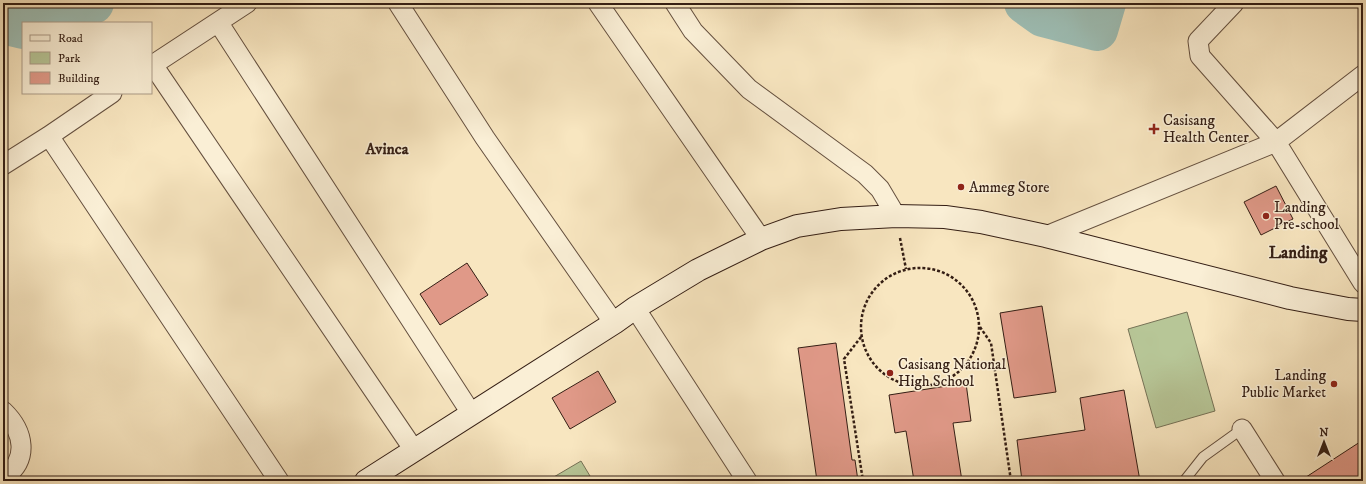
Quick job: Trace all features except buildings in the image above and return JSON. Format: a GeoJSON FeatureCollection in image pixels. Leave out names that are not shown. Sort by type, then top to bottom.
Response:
{"type":"FeatureCollection","features":[{"type":"Feature","properties":{"kind":"main road"},"geometry":{"type":"LineString","coordinates":[[366,481],[614,323],[635,308],[698,270],[761,239],[797,226],[841,219],[896,216],[945,217],[981,222],[1046,236],[1290,298],[1348,309],[1363,310]]}},
{"type":"Feature","properties":{"kind":"street"},"geometry":{"type":"LineString","coordinates":[[247,3],[152,66],[414,450]]}},
{"type":"Feature","properties":{"kind":"street"},"geometry":{"type":"LineString","coordinates":[[398,3],[485,138],[614,323]]}},
{"type":"Feature","properties":{"kind":"street"},"geometry":{"type":"LineString","coordinates":[[598,3],[761,239]]}},
{"type":"Feature","properties":{"kind":"street"},"geometry":{"type":"LineString","coordinates":[[675,3],[693,31],[749,89],[865,174],[880,189],[896,216]]}},
{"type":"Feature","properties":{"kind":"street"},"geometry":{"type":"LineString","coordinates":[[1234,3],[1198,41],[1200,56],[1276,142],[1363,283]]}},
{"type":"Feature","properties":{"kind":"street"},"geometry":{"type":"LineString","coordinates":[[218,22],[471,413]]}},
{"type":"Feature","properties":{"kind":"street"},"geometry":{"type":"LineString","coordinates":[[1046,236],[1276,142],[1363,75]]}},
{"type":"Feature","properties":{"kind":"street"},"geometry":{"type":"LineString","coordinates":[[3,165],[111,94]]}},
{"type":"Feature","properties":{"kind":"street"},"geometry":{"type":"LineString","coordinates":[[49,136],[279,481]]}},
{"type":"Feature","properties":{"kind":"street"},"geometry":{"type":"LineString","coordinates":[[635,308],[747,481]]}},
{"type":"Feature","properties":{"kind":"street"},"geometry":{"type":"LineString","coordinates":[[3,411],[11,419],[21,438],[20,459],[10,473],[3,478]]}},
{"type":"Feature","properties":{"kind":"street"},"geometry":{"type":"LineString","coordinates":[[1242,429],[1275,481]]}},
{"type":"Feature","properties":{"kind":"lane"},"geometry":{"type":"LineString","coordinates":[[1184,481],[1203,457],[1242,429]]}},
{"type":"Feature","properties":{"kind":"path"},"geometry":{"type":"LineString","coordinates":[[896,216],[906,269]]}},
{"type":"Feature","properties":{"kind":"path"},"geometry":{"type":"LineString","coordinates":[[924,267],[941,271],[957,280],[969,293],[978,309],[980,327],[978,344],[970,360],[958,373],[942,382],[925,386],[907,385],[890,379],[876,368],[866,353],[861,336],[860,318],[866,301],[876,287],[889,276],[906,269],[924,267]]}},
{"type":"Feature","properties":{"kind":"path"},"geometry":{"type":"LineString","coordinates":[[980,327],[990,343],[1011,481]]}},
{"type":"Feature","properties":{"kind":"path"},"geometry":{"type":"LineString","coordinates":[[861,336],[844,359],[863,481]]}},
{"type":"Feature","properties":{"kind":"green space"},"geometry":{"type":"Polygon","coordinates":[[[1187,312],[1215,411],[1156,428],[1128,329],[1187,312]]]}},
{"type":"Feature","properties":{"kind":"green space"},"geometry":{"type":"Polygon","coordinates":[[[581,461],[593,481],[547,481],[581,461]]]}},
{"type":"Feature","properties":{"kind":"waterway"},"geometry":{"type":"LineString","coordinates":[[42,22],[93,3]]}},
{"type":"Feature","properties":{"kind":"waterway"},"geometry":{"type":"LineString","coordinates":[[1025,3],[1043,16],[1097,30],[1105,3]]}},
{"type":"Feature","properties":{"kind":"waterway"},"geometry":{"type":"LineString","coordinates":[[3,23],[22,28]]}},
{"type":"Feature","properties":{"kind":"place","name":"Casisang Health Center"},"geometry":{"type":"Point","coordinates":[1154,129]}},
{"type":"Feature","properties":{"kind":"place","name":"Ammeg Store"},"geometry":{"type":"Point","coordinates":[961,187]}},
{"type":"Feature","properties":{"kind":"place","name":"Landing Pre-school"},"geometry":{"type":"Point","coordinates":[1266,216]}},
{"type":"Feature","properties":{"kind":"place","name":"Casisang National High School"},"geometry":{"type":"Point","coordinates":[890,373]}},
{"type":"Feature","properties":{"kind":"place","name":"Landing Public Market"},"geometry":{"type":"Point","coordinates":[1334,384]}},
{"type":"Feature","properties":{"kind":"district","name":"Avinca"},"geometry":{"type":"Point","coordinates":[387,149]}},
{"type":"Feature","properties":{"kind":"district","name":"Landing"},"geometry":{"type":"Point","coordinates":[1298,253]}}]}
